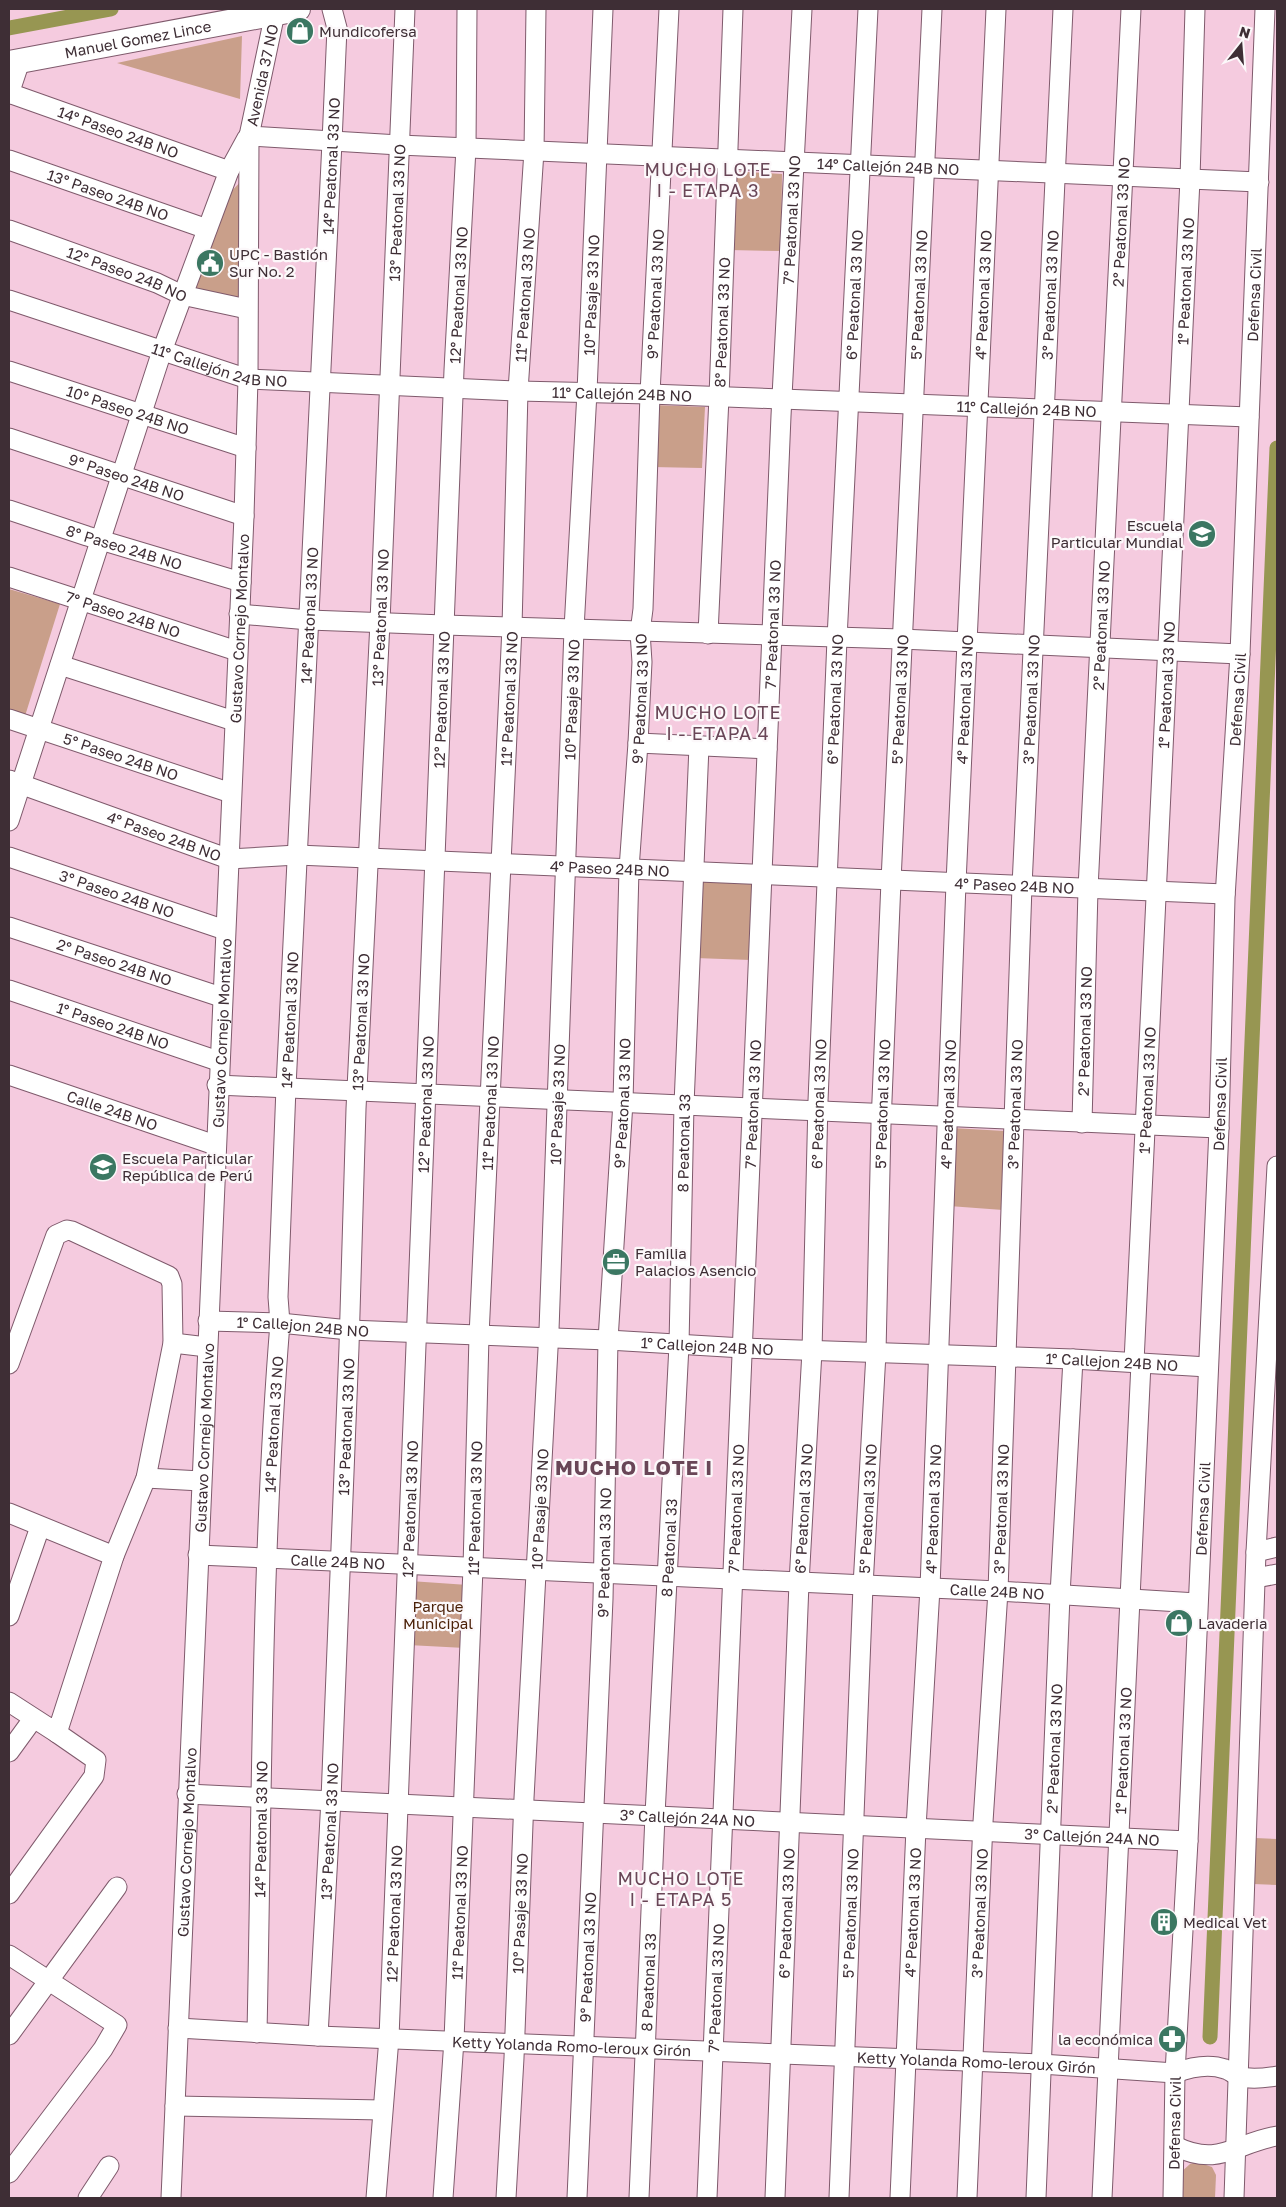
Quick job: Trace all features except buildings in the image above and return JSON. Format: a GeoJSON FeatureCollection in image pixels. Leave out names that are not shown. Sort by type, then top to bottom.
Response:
{"type":"FeatureCollection","features":[{"type":"Feature","properties":{"kind":"main road","name":"Manuel Gomez Lince"},"geometry":{"type":"LineString","coordinates":[[14,62],[281,10]]}},
{"type":"Feature","properties":{"kind":"street","name":"14° Peatonal 33 NO"},"geometry":{"type":"LineString","coordinates":[[256,2033],[262,1798],[265,1558],[280,1323],[278,1297],[286,1088],[337,28],[332,9]]}},
{"type":"Feature","properties":{"kind":"street","name":"13° Peatonal 33 NO"},"geometry":{"type":"LineString","coordinates":[[318,2036],[331,1800],[350,1330],[356,1109],[380,622],[405,9]]}},
{"type":"Feature","properties":{"kind":"street","name":"12° Peatonal 33 NO"},"geometry":{"type":"LineString","coordinates":[[376,2198],[389,2038],[418,1333],[427,1094],[426,1072],[436,861],[444,625],[466,148],[468,9]]}},
{"type":"Feature","properties":{"kind":"street","name":"11° Peatonal 33 NO"},"geometry":{"type":"LineString","coordinates":[[443,2198],[454,2040],[464,1806],[479,1336],[512,627],[518,391],[534,151],[536,9]]}},
{"type":"Feature","properties":{"kind":"street","name":"10° Pasaje 33 NO"},"geometry":{"type":"LineString","coordinates":[[506,2198],[535,1571],[548,1339],[574,629],[587,392],[603,9]]}},
{"type":"Feature","properties":{"kind":"street","name":"9° Peatonal 33 NO"},"geometry":{"type":"LineString","coordinates":[[576,2198],[603,1574],[608,1340],[623,1102],[629,869],[642,662],[640,632],[643,609],[650,394],[664,156],[669,9]]}},
{"type":"Feature","properties":{"kind":"street","name":"8° Peatonal 33 NO"},"geometry":{"type":"LineString","coordinates":[[708,634],[719,397],[733,9]]}},
{"type":"Feature","properties":{"kind":"street","name":"7° Peatonal 33 NO"},"geometry":{"type":"LineString","coordinates":[[707,2198],[767,749],[802,9]]}},
{"type":"Feature","properties":{"kind":"street","name":"6° Peatonal 33 NO"},"geometry":{"type":"LineString","coordinates":[[775,2198],[799,1583],[812,1351],[818,1111],[837,639],[868,9]]}},
{"type":"Feature","properties":{"kind":"street","name":"5° Peatonal 33 NO"},"geometry":{"type":"LineString","coordinates":[[839,2198],[863,1586],[876,1353],[882,1113],[901,640],[932,9]]}},
{"type":"Feature","properties":{"kind":"street","name":"4° Peatonal 33 NO"},"geometry":{"type":"LineString","coordinates":[[900,2198],[916,1828],[930,1588],[949,1117],[956,883],[996,9]]}},
{"type":"Feature","properties":{"kind":"street","name":"3° Peatonal 33 NO"},"geometry":{"type":"LineString","coordinates":[[967,2198],[982,1831],[998,1591],[1016,1119],[1022,886],[1063,9]]}},
{"type":"Feature","properties":{"kind":"street","name":"2° Peatonal 33 NO"},"geometry":{"type":"LineString","coordinates":[[1082,1123],[1088,889],[1131,9]]}},
{"type":"Feature","properties":{"kind":"street","name":"1° Peatonal 33 NO"},"geometry":{"type":"LineString","coordinates":[[1102,2198],[1117,1838],[1130,1600],[1156,892],[1190,179],[1194,9]]}},
{"type":"Feature","properties":{"kind":"street","name":"Defensa Civil"},"geometry":{"type":"LineString","coordinates":[[1173,2198],[1175,2073],[1188,1841],[1219,1128],[1225,894],[1240,654],[1265,9]]}},
{"type":"Feature","properties":{"kind":"street","name":"Avenida 37 NO"},"geometry":{"type":"LineString","coordinates":[[248,136],[281,10]]}},
{"type":"Feature","properties":{"kind":"street"},"geometry":{"type":"LineString","coordinates":[[9,94],[14,62]]}},
{"type":"Feature","properties":{"kind":"street","name":"14° Paseo 24B NO"},"geometry":{"type":"LineString","coordinates":[[9,94],[229,170]]}},
{"type":"Feature","properties":{"kind":"street","name":"14° Callejón 24B NO"},"geometry":{"type":"LineString","coordinates":[[248,136],[332,142],[1259,182]]}},
{"type":"Feature","properties":{"kind":"street"},"geometry":{"type":"LineString","coordinates":[[9,821],[15,783],[39,729],[123,476],[162,351],[229,170],[248,136]]}},
{"type":"Feature","properties":{"kind":"street","name":"Gustavo Cornejo Montalvo"},"geometry":{"type":"LineString","coordinates":[[171,2198],[218,1061],[244,516],[248,379],[248,136]]}},
{"type":"Feature","properties":{"kind":"street","name":"13° Paseo 24B NO"},"geometry":{"type":"LineString","coordinates":[[9,160],[207,229]]}},
{"type":"Feature","properties":{"kind":"street","name":"12° Paseo 24B NO"},"geometry":{"type":"LineString","coordinates":[[9,230],[157,283],[182,295],[248,309]]}},
{"type":"Feature","properties":{"kind":"street","name":"11° Callejón 24B NO"},"geometry":{"type":"LineString","coordinates":[[9,300],[248,379],[518,391],[650,394],[1249,417]]}},
{"type":"Feature","properties":{"kind":"street","name":"10° Paseo 24B NO"},"geometry":{"type":"LineString","coordinates":[[9,371],[246,448]]}},
{"type":"Feature","properties":{"kind":"street","name":"9° Paseo 24B NO"},"geometry":{"type":"LineString","coordinates":[[9,438],[244,516]]}},
{"type":"Feature","properties":{"kind":"street","name":"8° Paseo 24B NO"},"geometry":{"type":"LineString","coordinates":[[9,510],[101,541],[241,582]]}},
{"type":"Feature","properties":{"kind":"street","name":"7° Paseo 24B NO"},"geometry":{"type":"LineString","coordinates":[[9,577],[237,651]]}},
{"type":"Feature","properties":{"kind":"street"},"geometry":{"type":"LineString","coordinates":[[239,614],[310,620],[901,640],[1240,654]]}},
{"type":"Feature","properties":{"kind":"street"},"geometry":{"type":"LineString","coordinates":[[60,665],[234,721]]}},
{"type":"Feature","properties":{"kind":"street","name":"5° Paseo 24B NO"},"geometry":{"type":"LineString","coordinates":[[9,719],[231,793]]}},
{"type":"Feature","properties":{"kind":"street"},"geometry":{"type":"LineString","coordinates":[[638,743],[767,749]]}},
{"type":"Feature","properties":{"kind":"street","name":"8 Peatonal 33"},"geometry":{"type":"LineString","coordinates":[[639,2198],[655,1815],[679,1345],[684,1105],[699,746]]}},
{"type":"Feature","properties":{"kind":"street","name":"4° Paseo 24B NO"},"geometry":{"type":"LineString","coordinates":[[15,783],[229,859],[297,855],[1225,894]]}},
{"type":"Feature","properties":{"kind":"street","name":"3° Paseo 24B NO"},"geometry":{"type":"LineString","coordinates":[[9,857],[225,930]]}},
{"type":"Feature","properties":{"kind":"street","name":"2° Paseo 24B NO"},"geometry":{"type":"LineString","coordinates":[[9,927],[221,997]]}},
{"type":"Feature","properties":{"kind":"street","name":"1° Paseo 24B NO"},"geometry":{"type":"LineString","coordinates":[[9,990],[218,1061]]}},
{"type":"Feature","properties":{"kind":"street","name":"Calle 24B NO"},"geometry":{"type":"LineString","coordinates":[[9,1075],[215,1144]]}},
{"type":"Feature","properties":{"kind":"street"},"geometry":{"type":"LineString","coordinates":[[218,1085],[1219,1128]]}},
{"type":"Feature","properties":{"kind":"street"},"geometry":{"type":"LineString","coordinates":[[1234,2198],[1256,1552],[1277,1166]]}},
{"type":"Feature","properties":{"kind":"street"},"geometry":{"type":"LineString","coordinates":[[9,1364],[56,1235],[67,1230],[72,1231],[169,1276],[172,1284],[172,1343],[146,1478],[114,1556],[57,1733]]}},
{"type":"Feature","properties":{"kind":"street","name":"1° Callejon 24B NO"},"geometry":{"type":"LineString","coordinates":[[208,1321],[280,1323],[350,1330],[479,1336],[608,1340],[679,1345],[940,1356],[1072,1359],[1208,1367]]}},
{"type":"Feature","properties":{"kind":"street"},"geometry":{"type":"LineString","coordinates":[[172,1343],[207,1347]]}},
{"type":"Feature","properties":{"kind":"street","name":"2° Peatonal 33 NO"},"geometry":{"type":"LineString","coordinates":[[1036,2198],[1060,1595],[1072,1359]]}},
{"type":"Feature","properties":{"kind":"street"},"geometry":{"type":"LineString","coordinates":[[146,1478],[201,1481]]}},
{"type":"Feature","properties":{"kind":"street"},"geometry":{"type":"LineString","coordinates":[[9,1513],[40,1528],[114,1556]]}},
{"type":"Feature","properties":{"kind":"street"},"geometry":{"type":"LineString","coordinates":[[9,1616],[40,1528]]}},
{"type":"Feature","properties":{"kind":"street"},"geometry":{"type":"LineString","coordinates":[[1256,1552],[1277,1547]]}},
{"type":"Feature","properties":{"kind":"street","name":"Calle 24B NO"},"geometry":{"type":"LineString","coordinates":[[198,1555],[998,1591],[1197,1603]]}},
{"type":"Feature","properties":{"kind":"street"},"geometry":{"type":"LineString","coordinates":[[1256,1578],[1277,1574]]}},
{"type":"Feature","properties":{"kind":"street"},"geometry":{"type":"LineString","coordinates":[[9,1702],[96,1760],[96,1768],[94,1776],[9,1894]]}},
{"type":"Feature","properties":{"kind":"street"},"geometry":{"type":"LineString","coordinates":[[9,1752],[33,1719]]}},
{"type":"Feature","properties":{"kind":"street","name":"3° Callejón 24A NO"},"geometry":{"type":"LineString","coordinates":[[188,1794],[1188,1841]]}},
{"type":"Feature","properties":{"kind":"street"},"geometry":{"type":"LineString","coordinates":[[9,2035],[117,1887]]}},
{"type":"Feature","properties":{"kind":"street"},"geometry":{"type":"LineString","coordinates":[[9,1955],[117,2025],[104,2049],[9,2173]]}},
{"type":"Feature","properties":{"kind":"street","name":"Ketty Yolanda Romo-leroux Girón"},"geometry":{"type":"LineString","coordinates":[[178,2028],[318,2036],[1108,2067],[1175,2073]]}},
{"type":"Feature","properties":{"kind":"street"},"geometry":{"type":"LineString","coordinates":[[1175,2073],[1191,2067],[1207,2066],[1225,2069],[1239,2076],[1264,2078],[1277,2076]]}},
{"type":"Feature","properties":{"kind":"street"},"geometry":{"type":"LineString","coordinates":[[175,2106],[382,2110]]}},
{"type":"Feature","properties":{"kind":"street"},"geometry":{"type":"LineString","coordinates":[[1175,2146],[1190,2153],[1204,2156],[1221,2154],[1264,2138],[1277,2136]]}},
{"type":"Feature","properties":{"kind":"street"},"geometry":{"type":"LineString","coordinates":[[88,2198],[109,2166]]}},
{"type":"Feature","properties":{"kind":"green space"},"geometry":{"type":"Polygon","coordinates":[[[242,36],[240,99],[117,63],[242,36]]]}},
{"type":"Feature","properties":{"kind":"green space"},"geometry":{"type":"Polygon","coordinates":[[[731,171],[782,174],[781,251],[729,250],[731,171]]]}},
{"type":"Feature","properties":{"kind":"green space"},"geometry":{"type":"Polygon","coordinates":[[[242,180],[238,301],[191,294],[200,271],[213,274],[220,255],[207,252],[230,193],[242,180]]]}},
{"type":"Feature","properties":{"kind":"green space"},"geometry":{"type":"Polygon","coordinates":[[[653,405],[705,407],[702,468],[652,467],[653,405]]]}},
{"type":"Feature","properties":{"kind":"green space"},"geometry":{"type":"Polygon","coordinates":[[[9,589],[60,604],[25,716],[9,711],[9,589]]]}},
{"type":"Feature","properties":{"kind":"green space"},"geometry":{"type":"Polygon","coordinates":[[[697,879],[753,882],[751,960],[695,958],[697,879]]]}},
{"type":"Feature","properties":{"kind":"green space"},"geometry":{"type":"Polygon","coordinates":[[[952,1128],[1005,1131],[1003,1210],[949,1206],[952,1128]]]}},
{"type":"Feature","properties":{"kind":"green space","name":"Parque Municipal"},"geometry":{"type":"Polygon","coordinates":[[[410,1581],[468,1585],[465,1648],[408,1645],[410,1581]]]}},
{"type":"Feature","properties":{"kind":"green space"},"geometry":{"type":"Polygon","coordinates":[[[1255,1838],[1277,1839],[1277,1885],[1253,1884],[1255,1838]]]}},
{"type":"Feature","properties":{"kind":"green space"},"geometry":{"type":"Polygon","coordinates":[[[1197,2162],[1212,2167],[1216,2175],[1215,2198],[1178,2198],[1179,2174],[1190,2164],[1197,2162]]]}},
{"type":"Feature","properties":{"kind":"waterway"},"geometry":{"type":"LineString","coordinates":[[9,28],[111,9]]}},
{"type":"Feature","properties":{"kind":"waterway"},"geometry":{"type":"LineString","coordinates":[[1210,2037],[1277,448]]}},
{"type":"Feature","properties":{"kind":"place","name":"Mundicofersa"},"geometry":{"type":"Point","coordinates":[300,31]}},
{"type":"Feature","properties":{"kind":"place","name":"UPC - Bastión Sur No. 2"},"geometry":{"type":"Point","coordinates":[210,263]}},
{"type":"Feature","properties":{"kind":"place","name":"Escuela Particular Mundial"},"geometry":{"type":"Point","coordinates":[1202,534]}},
{"type":"Feature","properties":{"kind":"place","name":"Escuela Particular República de Perú"},"geometry":{"type":"Point","coordinates":[103,1167]}},
{"type":"Feature","properties":{"kind":"place","name":"Familia Palacios Asencio"},"geometry":{"type":"Point","coordinates":[616,1262]}},
{"type":"Feature","properties":{"kind":"place","name":"Lavaderia"},"geometry":{"type":"Point","coordinates":[1179,1623]}},
{"type":"Feature","properties":{"kind":"place","name":"Medical Vet"},"geometry":{"type":"Point","coordinates":[1164,1922]}},
{"type":"Feature","properties":{"kind":"place","name":"la económica"},"geometry":{"type":"Point","coordinates":[1172,2039]}},
{"type":"Feature","properties":{"kind":"district","name":"MUCHO LOTE I - ETAPA 3"},"geometry":{"type":"Point","coordinates":[708,179]}},
{"type":"Feature","properties":{"kind":"district","name":"MUCHO LOTE I - ETAPA 4"},"geometry":{"type":"Point","coordinates":[718,722]}},
{"type":"Feature","properties":{"kind":"district","name":"MUCHO LOTE I"},"geometry":{"type":"Point","coordinates":[634,1467]}},
{"type":"Feature","properties":{"kind":"district","name":"MUCHO LOTE I - ETAPA 5"},"geometry":{"type":"Point","coordinates":[681,1888]}}]}
